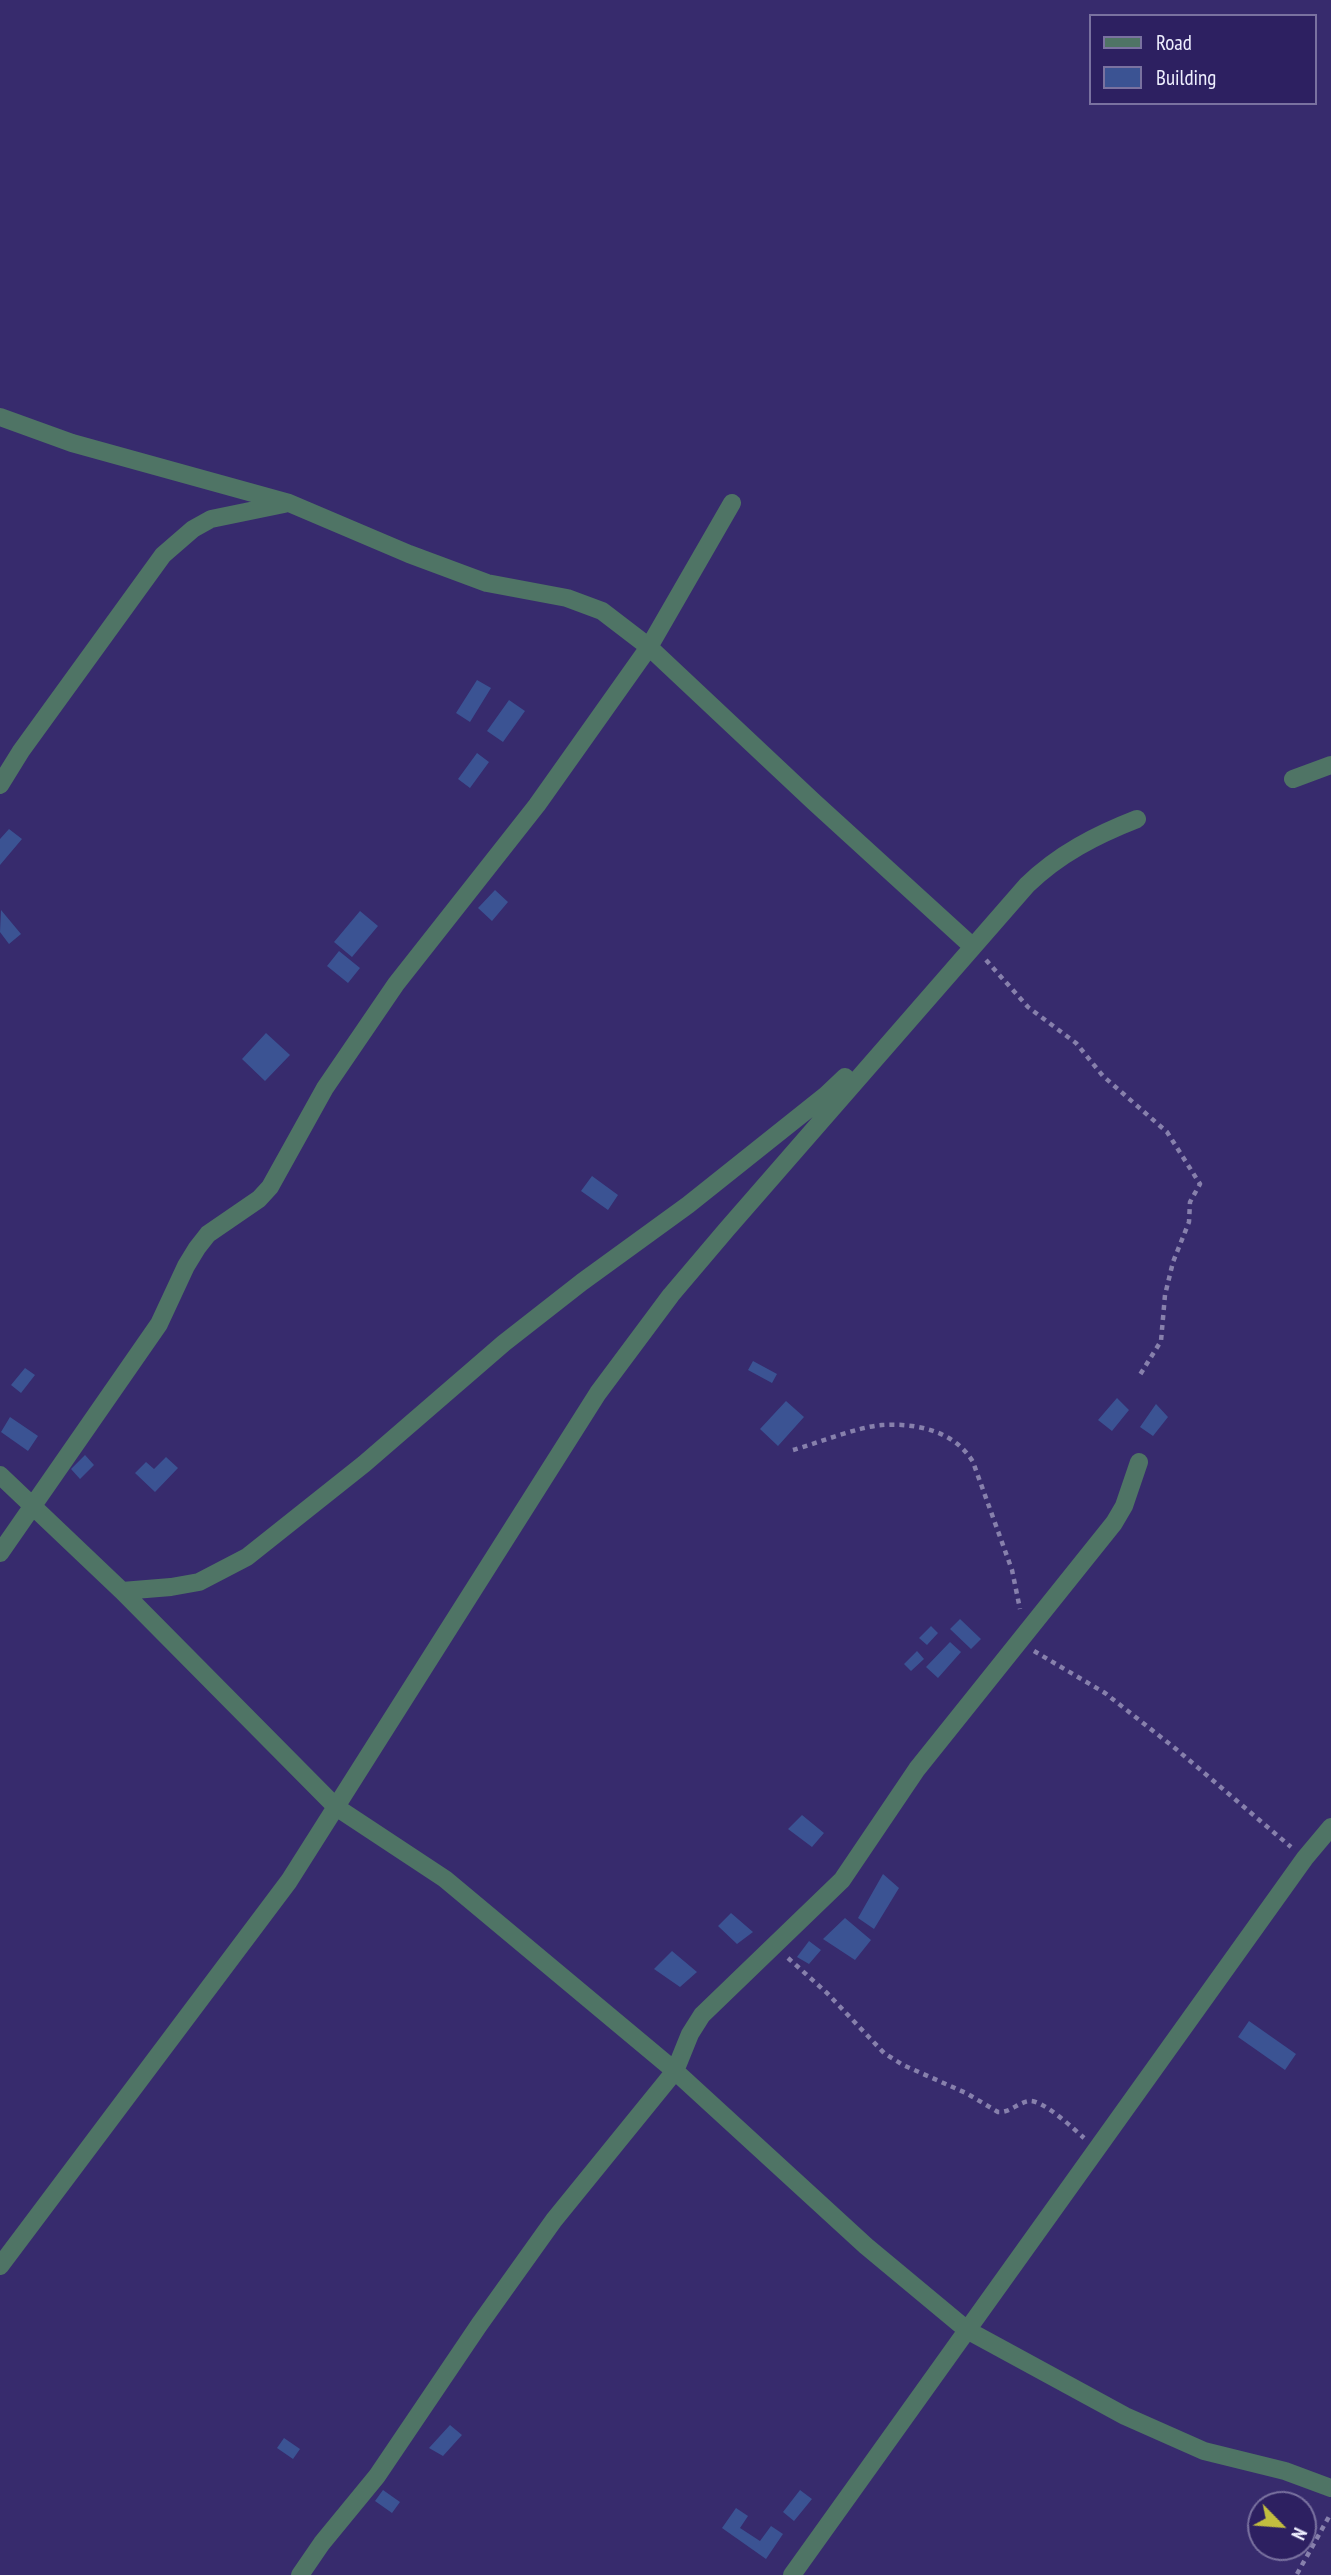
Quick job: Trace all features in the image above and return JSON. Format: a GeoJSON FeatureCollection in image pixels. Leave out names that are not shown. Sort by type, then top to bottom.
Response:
{"type":"FeatureCollection","features":[{"type":"Feature","properties":{"kind":"street"},"geometry":{"type":"LineString","coordinates":[[0,417],[72,443],[178,470],[289,503],[409,554],[487,583],[567,598],[602,611],[649,647],[973,947]]}},
{"type":"Feature","properties":{"kind":"street"},"geometry":{"type":"LineString","coordinates":[[0,785],[21,751],[163,555],[193,529],[211,519],[289,503]]}},
{"type":"Feature","properties":{"kind":"street"},"geometry":{"type":"LineString","coordinates":[[0,1553],[159,1324],[197,1248],[208,1234],[259,1199],[270,1188],[325,1088],[397,984],[537,804],[649,647],[732,503]]}},
{"type":"Feature","properties":{"kind":"street"},"geometry":{"type":"LineString","coordinates":[[1293,779],[1331,765]]}},
{"type":"Feature","properties":{"kind":"street"},"geometry":{"type":"LineString","coordinates":[[0,2266],[289,1881],[598,1392],[671,1295],[785,1160],[1027,885],[1046,867],[1076,847],[1137,818]]}},
{"type":"Feature","properties":{"kind":"street"},"geometry":{"type":"LineString","coordinates":[[122,1591],[199,1582],[247,1558],[365,1464],[504,1343],[688,1205],[826,1095],[957,966]]}},
{"type":"Feature","properties":{"kind":"street"},"geometry":{"type":"LineString","coordinates":[[300,2575],[322,2543],[377,2476],[554,2220],[675,2071],[690,2034],[702,2015],[842,1880],[917,1769],[1114,1523],[1124,1506],[1139,1462]]}},
{"type":"Feature","properties":{"kind":"street"},"geometry":{"type":"LineString","coordinates":[[0,1475],[122,1591],[336,1807],[445,1879],[675,2071],[866,2246],[967,2330],[1125,2416],[1203,2451],[1285,2471],[1331,2488]]}},
{"type":"Feature","properties":{"kind":"street"},"geometry":{"type":"LineString","coordinates":[[792,2575],[1305,1858],[1331,1827]]}},
{"type":"Feature","properties":{"kind":"path"},"geometry":{"type":"LineString","coordinates":[[973,947],[1028,1007],[1076,1044],[1103,1076],[1167,1132],[1200,1184],[1189,1202],[1189,1222],[1173,1262],[1165,1295],[1161,1340],[1138,1378]]}},
{"type":"Feature","properties":{"kind":"path"},"geometry":{"type":"LineString","coordinates":[[793,1450],[880,1425],[928,1428],[962,1448],[973,1461],[1012,1570],[1022,1638],[1105,1693],[1305,1858]]}},
{"type":"Feature","properties":{"kind":"path"},"geometry":{"type":"LineString","coordinates":[[774,1945],[827,1993],[884,2053],[998,2112],[1005,2113],[1033,2101],[1084,2137],[1094,2153]]}},
{"type":"Feature","properties":{"kind":"path"},"geometry":{"type":"LineString","coordinates":[[1297,2574],[1331,2513]]}},
{"type":"Feature","properties":{"kind":"building"},"geometry":{"type":"Polygon","coordinates":[[[477,680],[491,688],[470,722],[456,713],[477,680]]]}},
{"type":"Feature","properties":{"kind":"building"},"geometry":{"type":"Polygon","coordinates":[[[509,700],[525,711],[503,742],[487,731],[509,700]]]}},
{"type":"Feature","properties":{"kind":"building"},"geometry":{"type":"Polygon","coordinates":[[[477,753],[489,762],[470,788],[458,779],[477,753]]]}},
{"type":"Feature","properties":{"kind":"building"},"geometry":{"type":"Polygon","coordinates":[[[9,829],[22,839],[0,865],[0,839],[9,829]]]}},
{"type":"Feature","properties":{"kind":"building"},"geometry":{"type":"Polygon","coordinates":[[[495,890],[508,902],[492,921],[478,908],[495,890]]]}},
{"type":"Feature","properties":{"kind":"building"},"geometry":{"type":"Polygon","coordinates":[[[1,910],[21,934],[9,944],[0,932],[1,910]]]}},
{"type":"Feature","properties":{"kind":"building"},"geometry":{"type":"Polygon","coordinates":[[[360,911],[378,926],[352,957],[334,942],[360,911]]]}},
{"type":"Feature","properties":{"kind":"building"},"geometry":{"type":"Polygon","coordinates":[[[339,951],[360,968],[348,983],[327,966],[339,951]]]}},
{"type":"Feature","properties":{"kind":"building"},"geometry":{"type":"Polygon","coordinates":[[[266,1033],[290,1055],[265,1081],[242,1059],[266,1033]]]}},
{"type":"Feature","properties":{"kind":"building"},"geometry":{"type":"Polygon","coordinates":[[[592,1176],[618,1195],[608,1210],[581,1191],[592,1176]]]}},
{"type":"Feature","properties":{"kind":"building"},"geometry":{"type":"Polygon","coordinates":[[[753,1361],[777,1374],[772,1383],[748,1370],[753,1361]]]}},
{"type":"Feature","properties":{"kind":"building"},"geometry":{"type":"Polygon","coordinates":[[[25,1368],[35,1375],[21,1393],[11,1385],[25,1368]]]}},
{"type":"Feature","properties":{"kind":"building"},"geometry":{"type":"Polygon","coordinates":[[[1117,1398],[1129,1410],[1112,1431],[1098,1420],[1117,1398]]]}},
{"type":"Feature","properties":{"kind":"building"},"geometry":{"type":"Polygon","coordinates":[[[786,1401],[804,1417],[778,1446],[760,1429],[786,1401]]]}},
{"type":"Feature","properties":{"kind":"building"},"geometry":{"type":"Polygon","coordinates":[[[1156,1404],[1168,1417],[1153,1436],[1140,1427],[1156,1404]]]}},
{"type":"Feature","properties":{"kind":"building"},"geometry":{"type":"Polygon","coordinates":[[[10,1417],[38,1436],[28,1451],[1,1432],[10,1417]]]}},
{"type":"Feature","properties":{"kind":"building"},"geometry":{"type":"Polygon","coordinates":[[[85,1455],[94,1465],[80,1479],[71,1469],[85,1455]]]}},
{"type":"Feature","properties":{"kind":"building"},"geometry":{"type":"Polygon","coordinates":[[[166,1457],[178,1468],[155,1492],[135,1473],[146,1462],[154,1469],[166,1457]]]}},
{"type":"Feature","properties":{"kind":"building"},"geometry":{"type":"Polygon","coordinates":[[[960,1619],[981,1639],[971,1649],[950,1629],[960,1619]]]}},
{"type":"Feature","properties":{"kind":"building"},"geometry":{"type":"Polygon","coordinates":[[[931,1626],[938,1633],[927,1645],[919,1638],[931,1626]]]}},
{"type":"Feature","properties":{"kind":"building"},"geometry":{"type":"Polygon","coordinates":[[[950,1642],[961,1652],[938,1678],[926,1667],[950,1642]]]}},
{"type":"Feature","properties":{"kind":"building"},"geometry":{"type":"Polygon","coordinates":[[[917,1651],[924,1659],[911,1671],[904,1664],[917,1651]]]}},
{"type":"Feature","properties":{"kind":"building"},"geometry":{"type":"Polygon","coordinates":[[[802,1815],[824,1833],[812,1847],[788,1829],[802,1815]]]}},
{"type":"Feature","properties":{"kind":"building"},"geometry":{"type":"Polygon","coordinates":[[[883,1874],[899,1888],[874,1929],[858,1918],[883,1874]]]}},
{"type":"Feature","properties":{"kind":"building"},"geometry":{"type":"Polygon","coordinates":[[[731,1913],[753,1932],[737,1944],[718,1926],[731,1913]]]}},
{"type":"Feature","properties":{"kind":"building"},"geometry":{"type":"Polygon","coordinates":[[[845,1918],[871,1940],[855,1960],[823,1939],[845,1918]]]}},
{"type":"Feature","properties":{"kind":"building"},"geometry":{"type":"Polygon","coordinates":[[[809,1941],[821,1950],[809,1964],[797,1957],[809,1941]]]}},
{"type":"Feature","properties":{"kind":"building"},"geometry":{"type":"Polygon","coordinates":[[[672,1951],[697,1972],[680,1987],[654,1969],[672,1951]]]}},
{"type":"Feature","properties":{"kind":"building"},"geometry":{"type":"Polygon","coordinates":[[[1249,2021],[1296,2054],[1285,2070],[1238,2037],[1249,2021]]]}},
{"type":"Feature","properties":{"kind":"building"},"geometry":{"type":"Polygon","coordinates":[[[450,2425],[462,2435],[443,2456],[429,2448],[450,2425]]]}},
{"type":"Feature","properties":{"kind":"building"},"geometry":{"type":"Polygon","coordinates":[[[284,2438],[300,2449],[293,2459],[277,2448],[284,2438]]]}},
{"type":"Feature","properties":{"kind":"building"},"geometry":{"type":"Polygon","coordinates":[[[383,2490],[400,2502],[392,2513],[375,2501],[383,2490]]]}},
{"type":"Feature","properties":{"kind":"building"},"geometry":{"type":"Polygon","coordinates":[[[800,2490],[812,2499],[794,2521],[783,2512],[800,2490]]]}},
{"type":"Feature","properties":{"kind":"building"},"geometry":{"type":"Polygon","coordinates":[[[736,2508],[748,2516],[740,2528],[760,2541],[771,2526],[783,2534],[766,2559],[722,2528],[736,2508]]]}}]}
